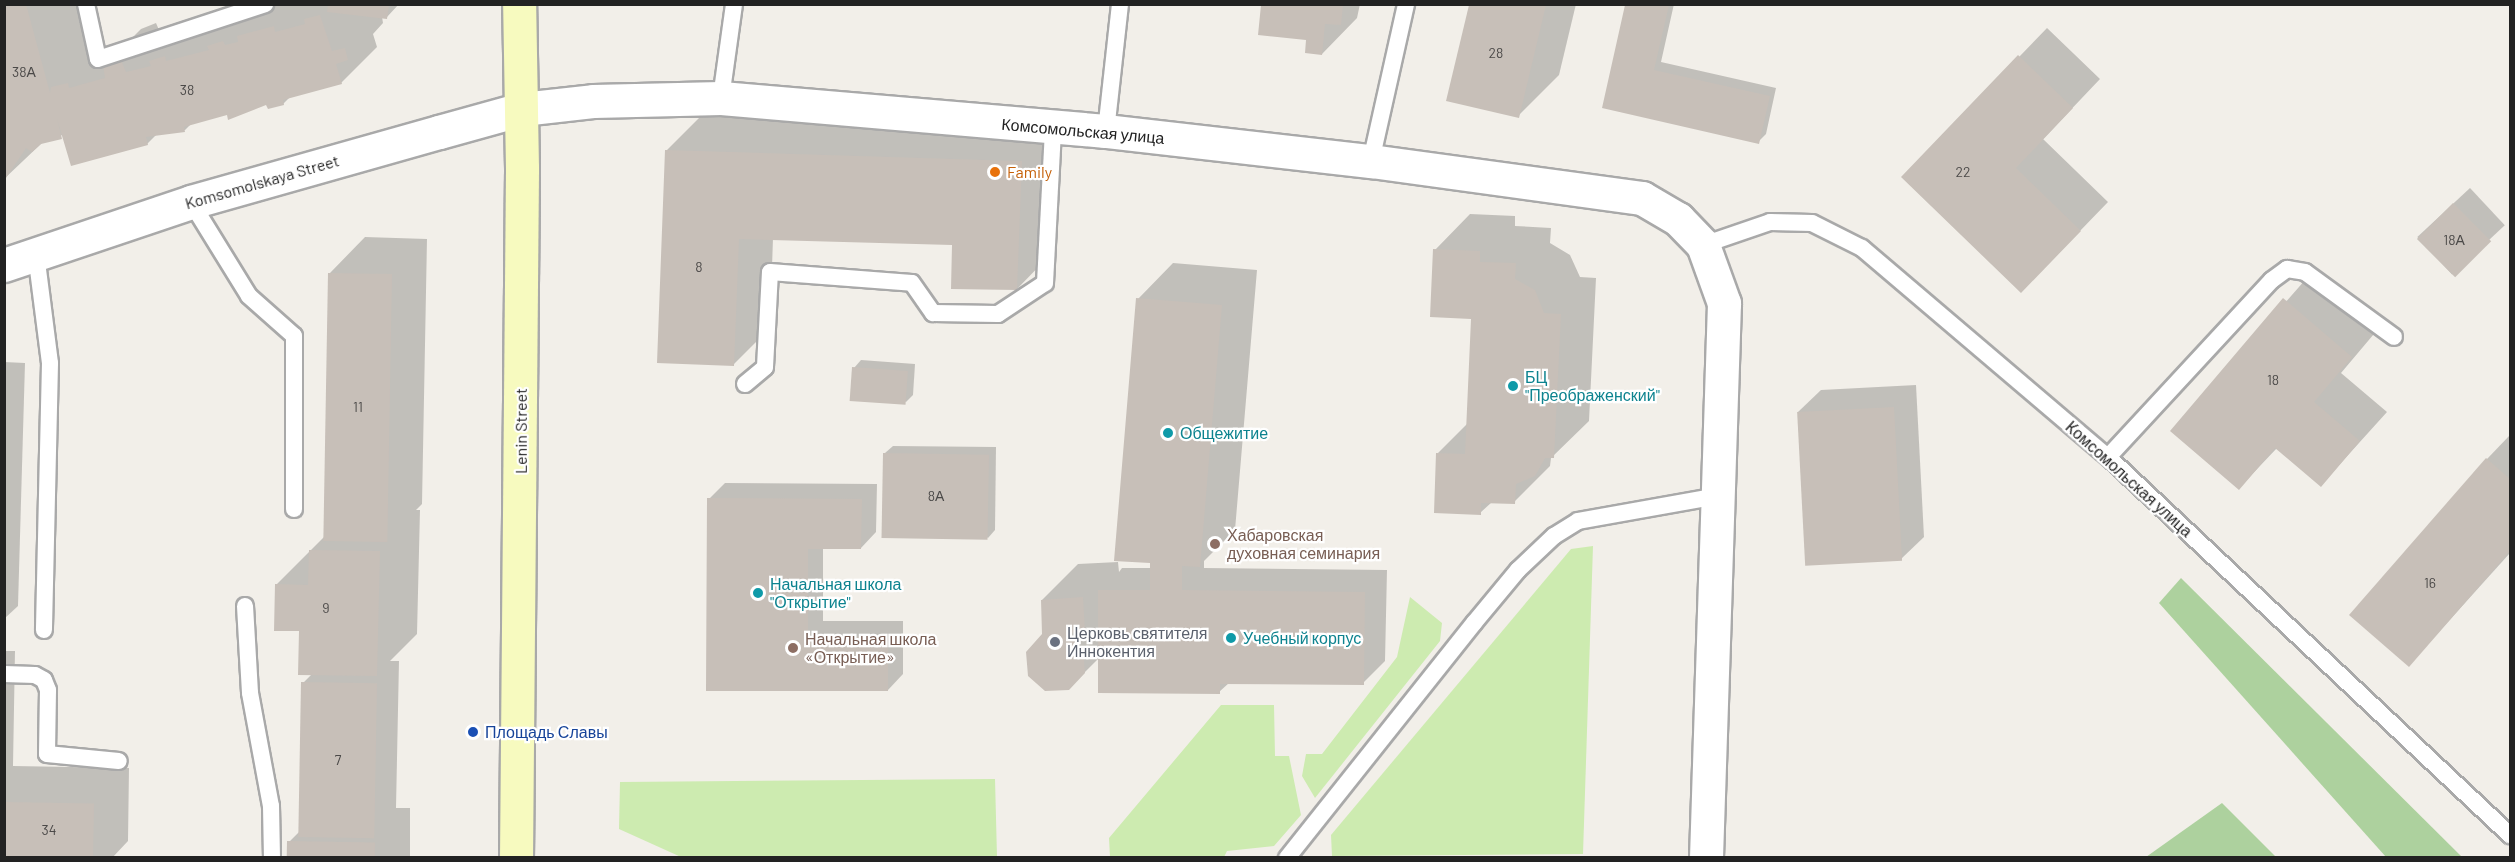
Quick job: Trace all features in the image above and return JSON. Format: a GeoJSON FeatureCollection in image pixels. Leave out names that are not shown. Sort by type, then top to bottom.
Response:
{"type":"FeatureCollection","features":[{"type":"Feature","properties":{"kind":"main road","name":"Lenin Street"},"geometry":{"type":"LineString","coordinates":[[516,858],[522,109],[519,4]]}},
{"type":"Feature","properties":{"kind":"street","name":"Комсомольская улица"},"geometry":{"type":"LineString","coordinates":[[522,109],[593,101],[721,98],[1053,129],[1106,131],[1371,161],[1642,198],[1678,219],[1704,245]]}},
{"type":"Feature","properties":{"kind":"street","name":"Komsomolskaya Street"},"geometry":{"type":"LineString","coordinates":[[4,265],[191,202],[522,109]]}},
{"type":"Feature","properties":{"kind":"street"},"geometry":{"type":"LineString","coordinates":[[1704,245],[1724,303],[1706,858]]}},
{"type":"Feature","properties":{"kind":"lane"},"geometry":{"type":"LineString","coordinates":[[86,4],[98,59],[265,4]]}},
{"type":"Feature","properties":{"kind":"lane"},"geometry":{"type":"LineString","coordinates":[[721,98],[734,4]]}},
{"type":"Feature","properties":{"kind":"lane"},"geometry":{"type":"LineString","coordinates":[[1106,131],[1120,4]]}},
{"type":"Feature","properties":{"kind":"lane"},"geometry":{"type":"LineString","coordinates":[[1371,161],[1406,4]]}},
{"type":"Feature","properties":{"kind":"lane"},"geometry":{"type":"LineString","coordinates":[[745,384],[765,367],[770,272],[912,283],[933,313],[998,314],[1045,283],[1053,129]]}},
{"type":"Feature","properties":{"kind":"lane"},"geometry":{"type":"LineString","coordinates":[[191,202],[249,296],[294,336],[294,509]]}},
{"type":"Feature","properties":{"kind":"lane","name":"Комсомольская улица"},"geometry":{"type":"LineString","coordinates":[[1704,245],[1770,222],[1812,223],[1862,248],[2108,457],[2511,835]]}},
{"type":"Feature","properties":{"kind":"lane"},"geometry":{"type":"LineString","coordinates":[[36,254],[50,363],[44,630]]}},
{"type":"Feature","properties":{"kind":"lane"},"geometry":{"type":"LineString","coordinates":[[2108,457],[2272,280],[2287,269],[2306,272],[2394,337]]}},
{"type":"Feature","properties":{"kind":"lane"},"geometry":{"type":"LineString","coordinates":[[1287,858],[1481,614],[1518,570],[1554,536],[1578,521],[1718,496]]}},
{"type":"Feature","properties":{"kind":"lane"},"geometry":{"type":"LineString","coordinates":[[245,606],[250,693],[271,806],[272,858]]}},
{"type":"Feature","properties":{"kind":"lane"},"geometry":{"type":"LineString","coordinates":[[4,674],[35,675],[44,680],[48,690],[47,754],[119,761]]}},
{"type":"Feature","properties":{"kind":"green space"},"geometry":{"type":"Polygon","coordinates":[[[1593,546],[1583,854],[1332,856],[1331,835],[1571,549],[1593,546]]]}},
{"type":"Feature","properties":{"kind":"green space"},"geometry":{"type":"Polygon","coordinates":[[[2181,578],[2462,857],[2386,857],[2159,603],[2181,578]]]}},
{"type":"Feature","properties":{"kind":"green space"},"geometry":{"type":"Polygon","coordinates":[[[1410,597],[1442,623],[1440,641],[1315,798],[1302,776],[1306,754],[1322,754],[1397,657],[1410,597]]]}},
{"type":"Feature","properties":{"kind":"green space"},"geometry":{"type":"Polygon","coordinates":[[[1221,705],[1274,705],[1275,756],[1289,756],[1301,815],[1274,846],[1227,851],[1224,857],[1110,857],[1109,838],[1221,705]]]}},
{"type":"Feature","properties":{"kind":"green space"},"geometry":{"type":"Polygon","coordinates":[[[995,779],[997,857],[681,857],[619,829],[620,782],[995,779]]]}},
{"type":"Feature","properties":{"kind":"green space"},"geometry":{"type":"Polygon","coordinates":[[[2222,803],[2276,857],[2146,857],[2222,803]]]}},
{"type":"Feature","properties":{"kind":"building"},"geometry":{"type":"Polygon","coordinates":[[[4,4],[26,4],[50,93],[51,87],[68,83],[69,88],[105,78],[103,64],[120,58],[126,72],[151,66],[149,61],[165,56],[166,61],[209,50],[207,46],[223,41],[225,45],[238,42],[237,36],[274,26],[275,32],[305,24],[304,19],[320,15],[332,51],[345,48],[348,60],[336,64],[342,84],[283,100],[284,105],[268,109],[266,105],[228,120],[227,115],[184,127],[185,132],[146,137],[148,145],[71,166],[57,119],[62,139],[41,144],[32,152],[26,148],[4,181],[4,4]]]}},
{"type":"Feature","properties":{"kind":"building"},"geometry":{"type":"Polygon","coordinates":[[[328,4],[389,4],[387,19],[327,12],[328,4]]]}},
{"type":"Feature","properties":{"kind":"building"},"geometry":{"type":"Polygon","coordinates":[[[1261,5],[1343,5],[1341,25],[1325,24],[1322,55],[1305,53],[1306,40],[1258,35],[1261,5]]]}},
{"type":"Feature","properties":{"kind":"building"},"geometry":{"type":"Polygon","coordinates":[[[1469,5],[1546,5],[1519,118],[1446,101],[1469,5]]]}},
{"type":"Feature","properties":{"kind":"building"},"geometry":{"type":"Polygon","coordinates":[[[1625,5],[1669,5],[1654,70],[1770,96],[1759,144],[1602,108],[1625,5]]]}},
{"type":"Feature","properties":{"kind":"building"},"geometry":{"type":"Polygon","coordinates":[[[2018,55],[2073,108],[2016,168],[2081,231],[2021,293],[1901,177],[2018,55]]]}},
{"type":"Feature","properties":{"kind":"building"},"geometry":{"type":"Polygon","coordinates":[[[665,150],[1022,161],[1017,290],[951,289],[952,245],[739,239],[734,366],[657,363],[665,150]]]}},
{"type":"Feature","properties":{"kind":"building"},"geometry":{"type":"Polygon","coordinates":[[[2453,203],[2491,241],[2455,277],[2417,239],[2453,203]]]}},
{"type":"Feature","properties":{"kind":"building","name":"БЦ \"Преображенский\""},"geometry":{"type":"Polygon","coordinates":[[[1433,249],[1480,251],[1480,262],[1516,263],[1515,279],[1535,290],[1544,313],[1561,314],[1554,458],[1545,458],[1535,476],[1516,484],[1515,504],[1481,503],[1481,515],[1434,513],[1436,453],[1465,454],[1471,319],[1430,317],[1433,249]]]}},
{"type":"Feature","properties":{"kind":"building"},"geometry":{"type":"Polygon","coordinates":[[[328,273],[392,274],[387,542],[323,541],[328,273]]]}},
{"type":"Feature","properties":{"kind":"building"},"geometry":{"type":"Polygon","coordinates":[[[1136,298],[1222,305],[1200,567],[1182,566],[1182,590],[1365,592],[1364,685],[1220,684],[1220,694],[1098,693],[1098,590],[1150,590],[1150,563],[1114,561],[1136,298]]]}},
{"type":"Feature","properties":{"kind":"building"},"geometry":{"type":"Polygon","coordinates":[[[2283,298],[2352,357],[2314,402],[2360,441],[2321,487],[2275,448],[2239,490],[2170,431],[2283,298]]]}},
{"type":"Feature","properties":{"kind":"building"},"geometry":{"type":"Polygon","coordinates":[[[852,367],[908,371],[905,405],[850,401],[852,367]]]}},
{"type":"Feature","properties":{"kind":"building"},"geometry":{"type":"Polygon","coordinates":[[[1894,407],[1902,561],[1805,566],[1797,412],[1894,407]]]}},
{"type":"Feature","properties":{"kind":"building"},"geometry":{"type":"Polygon","coordinates":[[[883,453],[989,455],[988,540],[882,538],[883,453]]]}},
{"type":"Feature","properties":{"kind":"building"},"geometry":{"type":"Polygon","coordinates":[[[2486,458],[2510,479],[2510,551],[2409,667],[2349,615],[2486,458]]]}},
{"type":"Feature","properties":{"kind":"building","name":"Начальная школа \"Открытие\""},"geometry":{"type":"Polygon","coordinates":[[[707,498],[862,499],[861,549],[808,549],[808,636],[888,637],[888,691],[706,691],[707,498]]]}},
{"type":"Feature","properties":{"kind":"building"},"geometry":{"type":"Polygon","coordinates":[[[309,550],[380,551],[377,676],[298,675],[299,631],[274,631],[275,584],[308,585],[309,550]]]}},
{"type":"Feature","properties":{"kind":"building","name":"Церковь святителя Иннокентия"},"geometry":{"type":"Polygon","coordinates":[[[1083,597],[1085,632],[1066,633],[1083,649],[1085,673],[1069,690],[1045,691],[1028,676],[1026,652],[1042,634],[1041,600],[1083,597]]]}},
{"type":"Feature","properties":{"kind":"building"},"geometry":{"type":"Polygon","coordinates":[[[301,682],[377,683],[374,838],[298,837],[301,682]]]}},
{"type":"Feature","properties":{"kind":"building"},"geometry":{"type":"Polygon","coordinates":[[[4,802],[94,804],[93,858],[4,858],[4,802]]]}},
{"type":"Feature","properties":{"kind":"building"},"geometry":{"type":"Polygon","coordinates":[[[287,841],[375,843],[375,858],[287,858],[287,841]]]}},
{"type":"Feature","properties":{"kind":"place","name":"Family"},"geometry":{"type":"Point","coordinates":[995,172]}},
{"type":"Feature","properties":{"kind":"place","name":"БЦ \"Преображенский\""},"geometry":{"type":"Point","coordinates":[1513,386]}},
{"type":"Feature","properties":{"kind":"place","name":"Общежитие"},"geometry":{"type":"Point","coordinates":[1168,433]}},
{"type":"Feature","properties":{"kind":"place","name":"Хабаровская духовная семинария"},"geometry":{"type":"Point","coordinates":[1215,544]}},
{"type":"Feature","properties":{"kind":"place","name":"Начальная школа \"Открытие\""},"geometry":{"type":"Point","coordinates":[758,593]}},
{"type":"Feature","properties":{"kind":"place","name":"Учебный корпус"},"geometry":{"type":"Point","coordinates":[1231,638]}},
{"type":"Feature","properties":{"kind":"place","name":"Церковь святителя Иннокентия"},"geometry":{"type":"Point","coordinates":[1055,642]}},
{"type":"Feature","properties":{"kind":"place","name":"Начальная школа «Открытие»"},"geometry":{"type":"Point","coordinates":[793,648]}},
{"type":"Feature","properties":{"kind":"place","name":"Площадь Славы"},"geometry":{"type":"Point","coordinates":[473,732]}}]}
